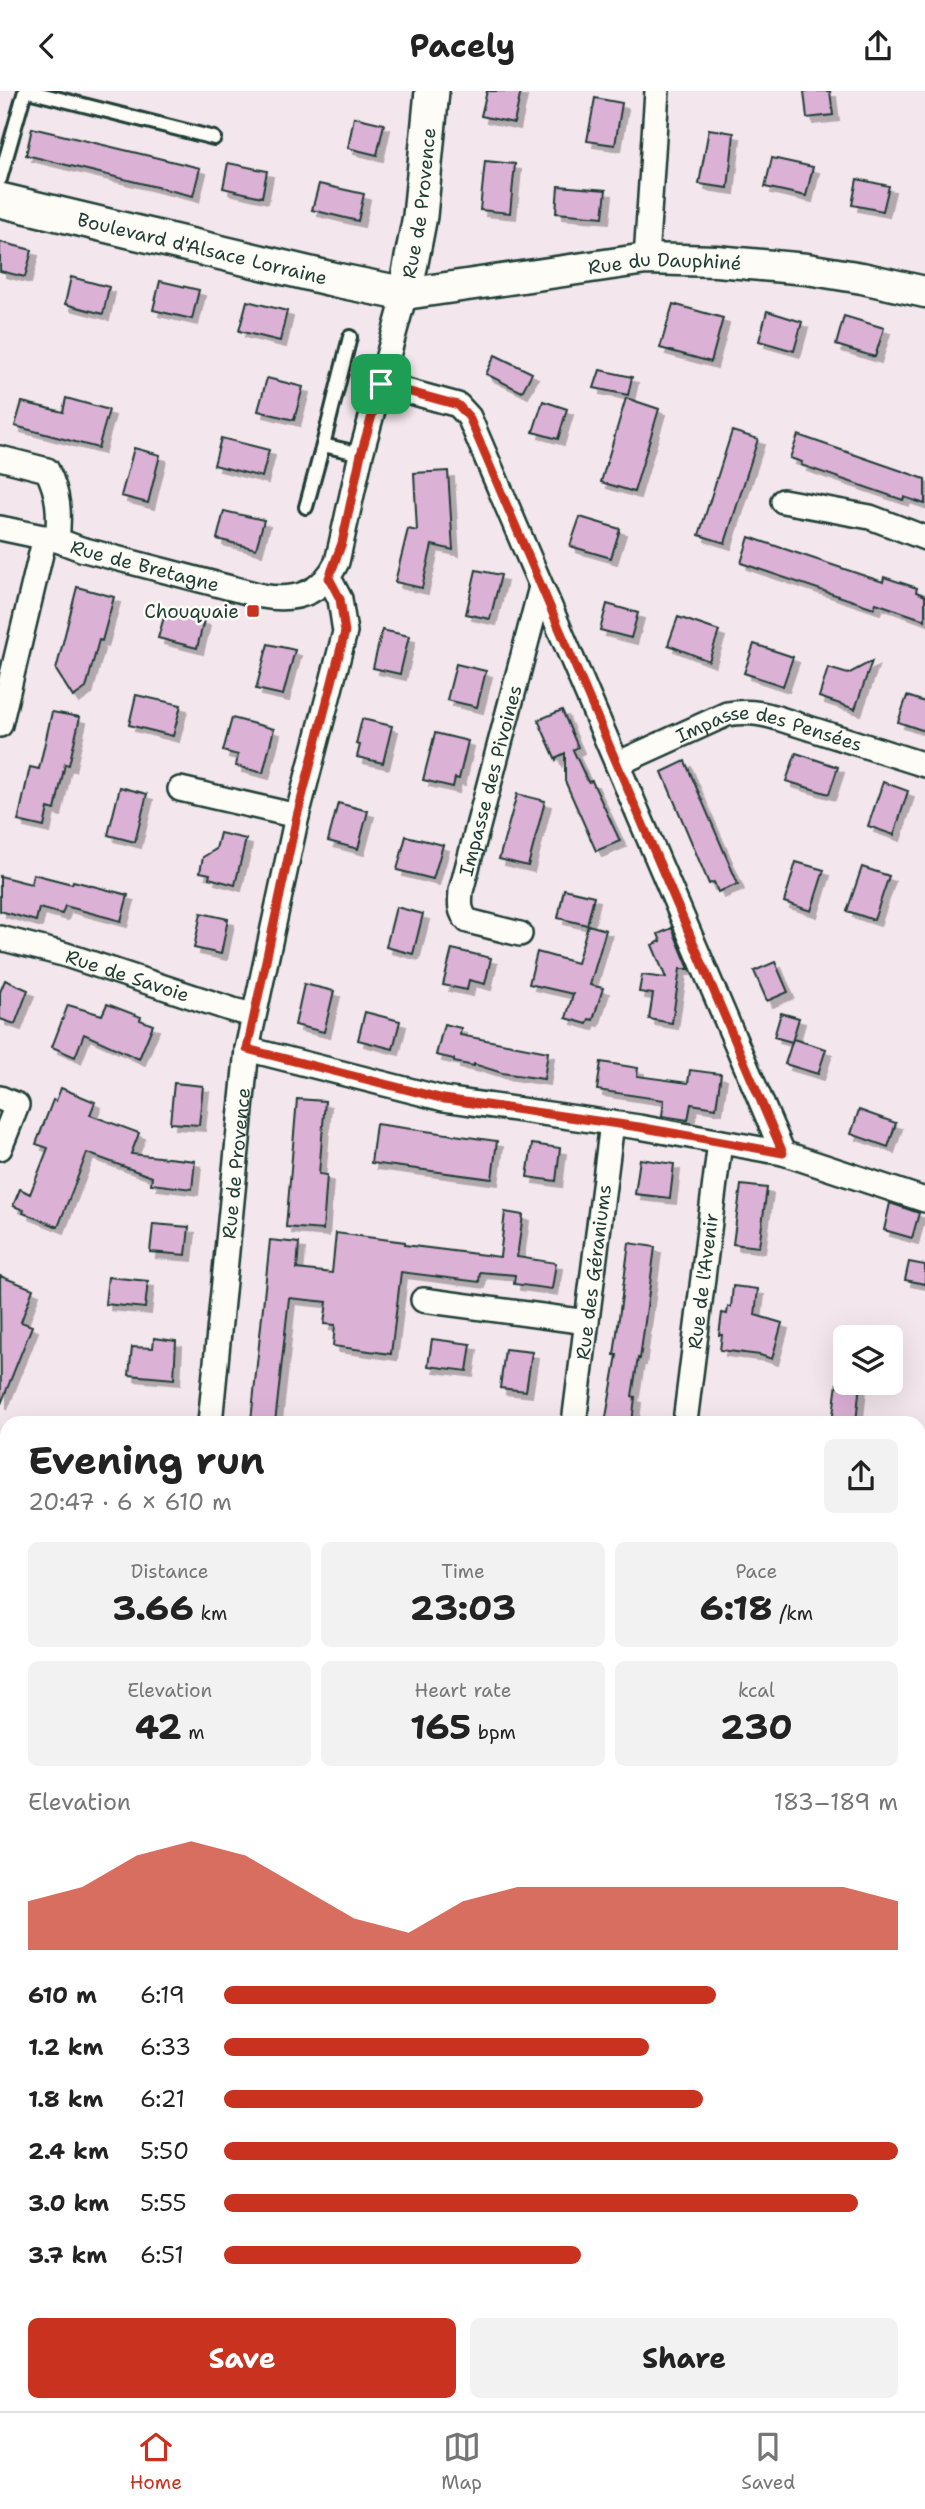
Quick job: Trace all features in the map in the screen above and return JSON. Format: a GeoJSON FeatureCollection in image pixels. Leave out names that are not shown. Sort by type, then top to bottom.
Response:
{"type":"FeatureCollection","features":[{"type":"Feature","properties":{"kind":"main road","name":"Rue de Provence"},"geometry":{"type":"LineString","coordinates":[[405,294],[420,216],[432,91]]}},
{"type":"Feature","properties":{"kind":"main road","name":"Boulevard d'Alsace Lorraine"},"geometry":{"type":"LineString","coordinates":[[0,199],[336,280],[405,294]]}},
{"type":"Feature","properties":{"kind":"street"},"geometry":{"type":"LineString","coordinates":[[646,260],[657,91]]}},
{"type":"Feature","properties":{"kind":"street","name":"Rue du Dauphiné"},"geometry":{"type":"LineString","coordinates":[[405,294],[646,260],[716,261],[807,269],[925,292]]}},
{"type":"Feature","properties":{"kind":"street","name":"Rue de Provence"},"geometry":{"type":"LineString","coordinates":[[210,1416],[247,1049],[297,816],[345,632],[340,599],[329,578],[342,543],[361,454],[405,294]]}},
{"type":"Feature","properties":{"kind":"street"},"geometry":{"type":"LineString","coordinates":[[381,384],[458,405],[469,417],[783,1153]]}},
{"type":"Feature","properties":{"kind":"street"},"geometry":{"type":"LineString","coordinates":[[0,457],[47,470],[55,487],[60,515],[3,693],[0,725]]}},
{"type":"Feature","properties":{"kind":"street"},"geometry":{"type":"LineString","coordinates":[[783,501],[870,517],[925,538]]}},
{"type":"Feature","properties":{"kind":"street","name":"Rue de Bretagne"},"geometry":{"type":"LineString","coordinates":[[0,528],[276,599],[317,588],[329,578]]}},
{"type":"Feature","properties":{"kind":"street","name":"Impasse des Pivoines"},"geometry":{"type":"LineString","coordinates":[[520,934],[468,921],[462,916],[460,905],[461,891],[541,587]]}},
{"type":"Feature","properties":{"kind":"street","name":"Impasse des Pensées"},"geometry":{"type":"LineString","coordinates":[[617,764],[727,714],[758,712],[925,765]]}},
{"type":"Feature","properties":{"kind":"street"},"geometry":{"type":"LineString","coordinates":[[180,789],[297,816]]}},
{"type":"Feature","properties":{"kind":"street","name":"Rue de Savoie"},"geometry":{"type":"LineString","coordinates":[[0,938],[63,954],[253,1015]]}},
{"type":"Feature","properties":{"kind":"street"},"geometry":{"type":"LineString","coordinates":[[247,1049],[444,1099],[612,1123],[783,1153],[925,1200]]}},
{"type":"Feature","properties":{"kind":"street"},"geometry":{"type":"LineString","coordinates":[[0,1098],[18,1105],[0,1148]]}},
{"type":"Feature","properties":{"kind":"street","name":"Rue des Géraniums"},"geometry":{"type":"LineString","coordinates":[[575,1416],[612,1123]]}},
{"type":"Feature","properties":{"kind":"street","name":"Rue de l'Avenir"},"geometry":{"type":"LineString","coordinates":[[686,1416],[720,1142]]}},
{"type":"Feature","properties":{"kind":"street"},"geometry":{"type":"LineString","coordinates":[[423,1300],[587,1322]]}},
{"type":"Feature","properties":{"kind":"lane"},"geometry":{"type":"LineString","coordinates":[[0,179],[26,91],[214,138]]}},
{"type":"Feature","properties":{"kind":"lane"},"geometry":{"type":"LineString","coordinates":[[306,507],[350,337]]}},
{"type":"Feature","properties":{"kind":"lane"},"geometry":{"type":"LineString","coordinates":[[323,445],[361,454]]}},
{"type":"Feature","properties":{"kind":"building"},"geometry":{"type":"Polygon","coordinates":[[[487,91],[521,91],[514,123],[481,116],[487,91]]]}},
{"type":"Feature","properties":{"kind":"building"},"geometry":{"type":"Polygon","coordinates":[[[804,91],[830,91],[833,115],[807,118],[804,91]]]}},
{"type":"Feature","properties":{"kind":"building"},"geometry":{"type":"Polygon","coordinates":[[[595,98],[622,103],[615,145],[587,141],[595,98]]]}},
{"type":"Feature","properties":{"kind":"building"},"geometry":{"type":"Polygon","coordinates":[[[354,117],[384,124],[377,155],[348,148],[354,117]]]}},
{"type":"Feature","properties":{"kind":"building"},"geometry":{"type":"Polygon","coordinates":[[[32,128],[200,168],[193,196],[26,155],[32,128]]]}},
{"type":"Feature","properties":{"kind":"building"},"geometry":{"type":"Polygon","coordinates":[[[709,129],[734,133],[728,188],[699,184],[709,129]]]}},
{"type":"Feature","properties":{"kind":"building"},"geometry":{"type":"Polygon","coordinates":[[[772,158],[813,167],[806,196],[765,187],[772,158]]]}},
{"type":"Feature","properties":{"kind":"building"},"geometry":{"type":"Polygon","coordinates":[[[485,161],[515,164],[510,213],[480,210],[485,161]]]}},
{"type":"Feature","properties":{"kind":"building"},"geometry":{"type":"Polygon","coordinates":[[[228,163],[267,171],[262,197],[223,188],[228,163]]]}},
{"type":"Feature","properties":{"kind":"building"},"geometry":{"type":"Polygon","coordinates":[[[857,179],[889,186],[883,211],[852,205],[857,179]]]}},
{"type":"Feature","properties":{"kind":"building"},"geometry":{"type":"Polygon","coordinates":[[[319,184],[364,194],[358,221],[312,210],[319,184]]]}},
{"type":"Feature","properties":{"kind":"building"},"geometry":{"type":"Polygon","coordinates":[[[558,186],[606,190],[603,217],[556,213],[558,186]]]}},
{"type":"Feature","properties":{"kind":"building"},"geometry":{"type":"Polygon","coordinates":[[[0,242],[32,250],[25,277],[0,271],[0,242]]]}},
{"type":"Feature","properties":{"kind":"building"},"geometry":{"type":"Polygon","coordinates":[[[71,277],[109,287],[103,314],[65,304],[71,277]]]}},
{"type":"Feature","properties":{"kind":"building"},"geometry":{"type":"Polygon","coordinates":[[[160,281],[199,290],[192,319],[153,310],[160,281]]]}},
{"type":"Feature","properties":{"kind":"building"},"geometry":{"type":"Polygon","coordinates":[[[247,301],[287,311],[280,341],[239,331],[247,301]]]}},
{"type":"Feature","properties":{"kind":"building"},"geometry":{"type":"Polygon","coordinates":[[[673,304],[723,318],[711,362],[660,348],[673,304]]]}},
{"type":"Feature","properties":{"kind":"building"},"geometry":{"type":"Polygon","coordinates":[[[767,311],[802,322],[794,351],[759,341],[767,311]]]}},
{"type":"Feature","properties":{"kind":"building"},"geometry":{"type":"Polygon","coordinates":[[[844,316],[884,328],[875,357],[836,345],[844,316]]]}},
{"type":"Feature","properties":{"kind":"building"},"geometry":{"type":"Polygon","coordinates":[[[495,355],[532,373],[522,392],[486,374],[495,355]]]}},
{"type":"Feature","properties":{"kind":"building"},"geometry":{"type":"Polygon","coordinates":[[[600,370],[632,377],[628,395],[594,388],[600,370]]]}},
{"type":"Feature","properties":{"kind":"building"},"geometry":{"type":"Polygon","coordinates":[[[267,378],[303,387],[294,420],[258,411],[267,378]]]}},
{"type":"Feature","properties":{"kind":"building"},"geometry":{"type":"Polygon","coordinates":[[[66,398],[109,410],[98,448],[15,426],[22,402],[63,412],[66,398]]]}},
{"type":"Feature","properties":{"kind":"building"},"geometry":{"type":"Polygon","coordinates":[[[626,398],[659,409],[634,492],[601,482],[626,398]]]}},
{"type":"Feature","properties":{"kind":"building"},"geometry":{"type":"Polygon","coordinates":[[[543,401],[567,409],[558,439],[533,432],[543,401]]]}},
{"type":"Feature","properties":{"kind":"building"},"geometry":{"type":"Polygon","coordinates":[[[732,431],[758,439],[725,543],[699,535],[732,431]]]}},
{"type":"Feature","properties":{"kind":"building"},"geometry":{"type":"Polygon","coordinates":[[[798,435],[925,479],[925,504],[904,497],[903,500],[801,465],[802,462],[790,458],[798,435]]]}},
{"type":"Feature","properties":{"kind":"building"},"geometry":{"type":"Polygon","coordinates":[[[221,438],[269,450],[262,477],[214,465],[221,438]]]}},
{"type":"Feature","properties":{"kind":"building"},"geometry":{"type":"Polygon","coordinates":[[[134,448],[160,455],[148,503],[121,496],[134,448]]]}},
{"type":"Feature","properties":{"kind":"building"},"geometry":{"type":"Polygon","coordinates":[[[448,471],[453,550],[432,545],[422,588],[395,582],[408,529],[417,531],[414,473],[448,471]]]}},
{"type":"Feature","properties":{"kind":"building"},"geometry":{"type":"Polygon","coordinates":[[[224,511],[264,520],[256,549],[217,539],[224,511]]]}},
{"type":"Feature","properties":{"kind":"building"},"geometry":{"type":"Polygon","coordinates":[[[580,517],[620,529],[611,558],[570,546],[580,517]]]}},
{"type":"Feature","properties":{"kind":"building"},"geometry":{"type":"Polygon","coordinates":[[[749,537],[883,582],[884,577],[917,588],[916,592],[925,596],[925,620],[876,603],[874,608],[741,563],[749,537]]]}},
{"type":"Feature","properties":{"kind":"building"},"geometry":{"type":"Polygon","coordinates":[[[476,570],[501,575],[490,619],[466,614],[476,570]]]}},
{"type":"Feature","properties":{"kind":"building"},"geometry":{"type":"Polygon","coordinates":[[[77,587],[114,597],[86,688],[73,697],[56,670],[77,587]]]}},
{"type":"Feature","properties":{"kind":"building"},"geometry":{"type":"Polygon","coordinates":[[[607,604],[638,613],[631,638],[600,630],[607,604]]]}},
{"type":"Feature","properties":{"kind":"building"},"geometry":{"type":"Polygon","coordinates":[[[166,610],[204,620],[197,648],[158,638],[166,610]]]}},
{"type":"Feature","properties":{"kind":"building"},"geometry":{"type":"Polygon","coordinates":[[[678,617],[719,631],[709,661],[668,645],[678,617]]]}},
{"type":"Feature","properties":{"kind":"building"},"geometry":{"type":"Polygon","coordinates":[[[382,630],[409,636],[400,674],[373,668],[382,630]]]}},
{"type":"Feature","properties":{"kind":"building"},"geometry":{"type":"Polygon","coordinates":[[[268,644],[295,650],[283,695],[256,689],[268,644]]]}},
{"type":"Feature","properties":{"kind":"building"},"geometry":{"type":"Polygon","coordinates":[[[754,644],[793,657],[783,686],[744,673],[754,644]]]}},
{"type":"Feature","properties":{"kind":"building"},"geometry":{"type":"Polygon","coordinates":[[[872,661],[855,709],[819,697],[828,668],[848,674],[872,661]]]}},
{"type":"Feature","properties":{"kind":"building"},"geometry":{"type":"Polygon","coordinates":[[[456,664],[486,671],[477,707],[447,700],[456,664]]]}},
{"type":"Feature","properties":{"kind":"building"},"geometry":{"type":"Polygon","coordinates":[[[136,695],[181,705],[173,736],[129,725],[136,695]]]}},
{"type":"Feature","properties":{"kind":"building"},"geometry":{"type":"Polygon","coordinates":[[[907,696],[925,702],[925,731],[898,722],[907,696]]]}},
{"type":"Feature","properties":{"kind":"building"},"geometry":{"type":"Polygon","coordinates":[[[562,710],[578,747],[573,750],[588,782],[592,781],[620,841],[596,851],[565,781],[565,753],[556,760],[538,720],[562,710]]]}},
{"type":"Feature","properties":{"kind":"building"},"geometry":{"type":"Polygon","coordinates":[[[52,712],[80,717],[69,765],[65,764],[55,810],[48,808],[44,827],[18,821],[30,767],[39,769],[52,712]]]}},
{"type":"Feature","properties":{"kind":"building"},"geometry":{"type":"Polygon","coordinates":[[[232,718],[274,729],[263,773],[236,766],[238,755],[223,751],[232,718]]]}},
{"type":"Feature","properties":{"kind":"building"},"geometry":{"type":"Polygon","coordinates":[[[362,719],[392,726],[383,763],[357,757],[360,745],[356,744],[362,719]]]}},
{"type":"Feature","properties":{"kind":"building"},"geometry":{"type":"Polygon","coordinates":[[[435,733],[468,741],[459,779],[455,778],[453,787],[423,780],[435,733]]]}},
{"type":"Feature","properties":{"kind":"building"},"geometry":{"type":"Polygon","coordinates":[[[796,753],[838,767],[829,794],[786,781],[796,753]]]}},
{"type":"Feature","properties":{"kind":"building"},"geometry":{"type":"Polygon","coordinates":[[[685,761],[738,884],[718,892],[714,882],[709,884],[662,772],[685,761]]]}},
{"type":"Feature","properties":{"kind":"building"},"geometry":{"type":"Polygon","coordinates":[[[883,782],[908,791],[894,835],[868,826],[883,782]]]}},
{"type":"Feature","properties":{"kind":"building"},"geometry":{"type":"Polygon","coordinates":[[[120,787],[147,794],[135,842],[108,835],[120,787]]]}},
{"type":"Feature","properties":{"kind":"building"},"geometry":{"type":"Polygon","coordinates":[[[517,794],[545,801],[528,866],[499,859],[517,794]]]}},
{"type":"Feature","properties":{"kind":"building"},"geometry":{"type":"Polygon","coordinates":[[[338,803],[368,811],[358,849],[328,841],[338,803]]]}},
{"type":"Feature","properties":{"kind":"building"},"geometry":{"type":"Polygon","coordinates":[[[220,833],[246,839],[235,885],[209,878],[210,874],[200,872],[203,857],[216,849],[220,833]]]}},
{"type":"Feature","properties":{"kind":"building"},"geometry":{"type":"Polygon","coordinates":[[[406,836],[443,845],[433,879],[397,870],[406,836]]]}},
{"type":"Feature","properties":{"kind":"building"},"geometry":{"type":"Polygon","coordinates":[[[796,862],[824,870],[811,911],[784,902],[796,862]]]}},
{"type":"Feature","properties":{"kind":"building"},"geometry":{"type":"Polygon","coordinates":[[[862,867],[889,876],[874,920],[847,911],[862,867]]]}},
{"type":"Feature","properties":{"kind":"building"},"geometry":{"type":"Polygon","coordinates":[[[33,874],[128,895],[121,921],[65,906],[62,914],[39,908],[36,921],[0,911],[0,876],[31,884],[33,874]]]}},
{"type":"Feature","properties":{"kind":"building"},"geometry":{"type":"Polygon","coordinates":[[[564,889],[594,896],[587,925],[558,918],[564,889]]]}},
{"type":"Feature","properties":{"kind":"building"},"geometry":{"type":"Polygon","coordinates":[[[396,907],[423,914],[413,954],[386,947],[396,907]]]}},
{"type":"Feature","properties":{"kind":"building"},"geometry":{"type":"Polygon","coordinates":[[[201,913],[228,919],[221,954],[194,948],[201,913]]]}},
{"type":"Feature","properties":{"kind":"building"},"geometry":{"type":"Polygon","coordinates":[[[588,925],[606,930],[590,985],[603,988],[593,1020],[589,1019],[587,1024],[566,1018],[573,994],[529,984],[537,952],[577,963],[588,925]]]}},
{"type":"Feature","properties":{"kind":"building"},"geometry":{"type":"Polygon","coordinates":[[[672,928],[689,969],[680,969],[672,1023],[649,1019],[653,994],[639,992],[642,975],[666,978],[652,945],[661,941],[658,934],[672,928]]]}},
{"type":"Feature","properties":{"kind":"building"},"geometry":{"type":"Polygon","coordinates":[[[452,949],[491,958],[485,984],[469,980],[467,990],[443,985],[452,949]]]}},
{"type":"Feature","properties":{"kind":"building"},"geometry":{"type":"Polygon","coordinates":[[[775,962],[788,992],[767,1001],[754,971],[775,962]]]}},
{"type":"Feature","properties":{"kind":"building"},"geometry":{"type":"Polygon","coordinates":[[[5,980],[28,990],[15,1024],[0,1019],[0,992],[5,980]]]}},
{"type":"Feature","properties":{"kind":"building"},"geometry":{"type":"Polygon","coordinates":[[[304,984],[334,991],[324,1032],[295,1025],[304,984]]]}},
{"type":"Feature","properties":{"kind":"building"},"geometry":{"type":"Polygon","coordinates":[[[107,1004],[141,1017],[140,1020],[153,1025],[139,1059],[84,1034],[75,1057],[52,1047],[68,1005],[102,1015],[107,1004]]]}},
{"type":"Feature","properties":{"kind":"building"},"geometry":{"type":"Polygon","coordinates":[[[365,1012],[400,1021],[393,1049],[358,1040],[365,1012]]]}},
{"type":"Feature","properties":{"kind":"building"},"geometry":{"type":"Polygon","coordinates":[[[781,1013],[799,1018],[792,1042],[774,1037],[781,1013]]]}},
{"type":"Feature","properties":{"kind":"building"},"geometry":{"type":"Polygon","coordinates":[[[444,1024],[461,1028],[460,1035],[548,1052],[544,1079],[502,1073],[436,1055],[444,1024]]]}},
{"type":"Feature","properties":{"kind":"building"},"geometry":{"type":"Polygon","coordinates":[[[793,1039],[826,1049],[818,1074],[785,1064],[793,1039]]]}},
{"type":"Feature","properties":{"kind":"building"},"geometry":{"type":"Polygon","coordinates":[[[601,1062],[638,1068],[637,1076],[688,1083],[690,1070],[721,1074],[716,1108],[691,1104],[688,1120],[662,1116],[664,1100],[597,1090],[601,1062]]]}},
{"type":"Feature","properties":{"kind":"building"},"geometry":{"type":"Polygon","coordinates":[[[174,1083],[203,1086],[199,1125],[170,1123],[174,1083]]]}},
{"type":"Feature","properties":{"kind":"building"},"geometry":{"type":"Polygon","coordinates":[[[61,1088],[95,1102],[90,1115],[139,1133],[131,1154],[195,1161],[192,1189],[151,1184],[152,1177],[87,1153],[58,1227],[23,1213],[24,1210],[13,1206],[20,1189],[30,1194],[48,1148],[36,1144],[53,1100],[56,1101],[61,1088]]]}},
{"type":"Feature","properties":{"kind":"building"},"geometry":{"type":"Polygon","coordinates":[[[297,1099],[325,1101],[319,1174],[327,1175],[323,1230],[286,1227],[297,1099]]]}},
{"type":"Feature","properties":{"kind":"building"},"geometry":{"type":"Polygon","coordinates":[[[859,1110],[896,1123],[888,1147],[851,1134],[859,1110]]]}},
{"type":"Feature","properties":{"kind":"building"},"geometry":{"type":"Polygon","coordinates":[[[376,1124],[497,1141],[492,1179],[371,1163],[376,1124]]]}},
{"type":"Feature","properties":{"kind":"building"},"geometry":{"type":"Polygon","coordinates":[[[532,1144],[560,1148],[556,1181],[527,1177],[532,1144]]]}},
{"type":"Feature","properties":{"kind":"building"},"geometry":{"type":"Polygon","coordinates":[[[640,1159],[674,1164],[670,1198],[635,1194],[640,1159]]]}},
{"type":"Feature","properties":{"kind":"building"},"geometry":{"type":"Polygon","coordinates":[[[741,1185],[767,1188],[759,1247],[733,1244],[741,1185]]]}},
{"type":"Feature","properties":{"kind":"building"},"geometry":{"type":"Polygon","coordinates":[[[890,1203],[919,1213],[912,1238],[884,1230],[890,1203]]]}},
{"type":"Feature","properties":{"kind":"building"},"geometry":{"type":"Polygon","coordinates":[[[505,1212],[523,1215],[517,1257],[556,1263],[552,1289],[514,1284],[515,1275],[480,1272],[479,1282],[401,1272],[391,1354],[333,1346],[335,1325],[324,1324],[327,1302],[289,1298],[276,1416],[252,1416],[270,1240],[299,1243],[297,1269],[332,1273],[336,1233],[500,1257],[505,1212]]]}},
{"type":"Feature","properties":{"kind":"building"},"geometry":{"type":"Polygon","coordinates":[[[153,1224],[189,1227],[186,1255],[150,1252],[153,1224]]]}},
{"type":"Feature","properties":{"kind":"building"},"geometry":{"type":"Polygon","coordinates":[[[629,1243],[655,1247],[640,1359],[638,1358],[632,1396],[635,1397],[633,1416],[606,1416],[617,1355],[614,1355],[629,1243]]]}},
{"type":"Feature","properties":{"kind":"building"},"geometry":{"type":"Polygon","coordinates":[[[909,1262],[925,1265],[925,1284],[905,1280],[909,1262]]]}},
{"type":"Feature","properties":{"kind":"building"},"geometry":{"type":"Polygon","coordinates":[[[0,1276],[33,1289],[21,1322],[32,1326],[1,1404],[0,1276]]]}},
{"type":"Feature","properties":{"kind":"building"},"geometry":{"type":"Polygon","coordinates":[[[108,1277],[148,1281],[145,1308],[105,1304],[108,1277]]]}},
{"type":"Feature","properties":{"kind":"building"},"geometry":{"type":"Polygon","coordinates":[[[733,1286],[758,1289],[755,1315],[782,1323],[772,1359],[720,1350],[722,1313],[727,1314],[728,1307],[731,1307],[733,1286]]]}},
{"type":"Feature","properties":{"kind":"building"},"geometry":{"type":"Polygon","coordinates":[[[154,1338],[176,1341],[174,1379],[129,1375],[132,1347],[153,1348],[154,1338]]]}},
{"type":"Feature","properties":{"kind":"building"},"geometry":{"type":"Polygon","coordinates":[[[432,1339],[471,1344],[467,1371],[428,1366],[432,1339]]]}},
{"type":"Feature","properties":{"kind":"building"},"geometry":{"type":"Polygon","coordinates":[[[505,1349],[532,1352],[526,1391],[500,1388],[505,1349]]]}},
{"type":"Feature","properties":{"kind":"building"},"geometry":{"type":"Polygon","coordinates":[[[836,1395],[859,1395],[857,1416],[833,1416],[836,1395]]]}},
{"type":"Feature","properties":{"kind":"place","name":"Chouquaie"},"geometry":{"type":"Point","coordinates":[253,611]}},
{"type":"Feature","properties":{"kind":"route"},"geometry":{"type":"LineString","coordinates":[[381,384],[458,405],[469,417],[783,1153],[639,1127],[444,1099],[247,1049],[297,816],[345,632],[340,599],[329,578],[337,562],[361,454],[381,384]]}}]}
